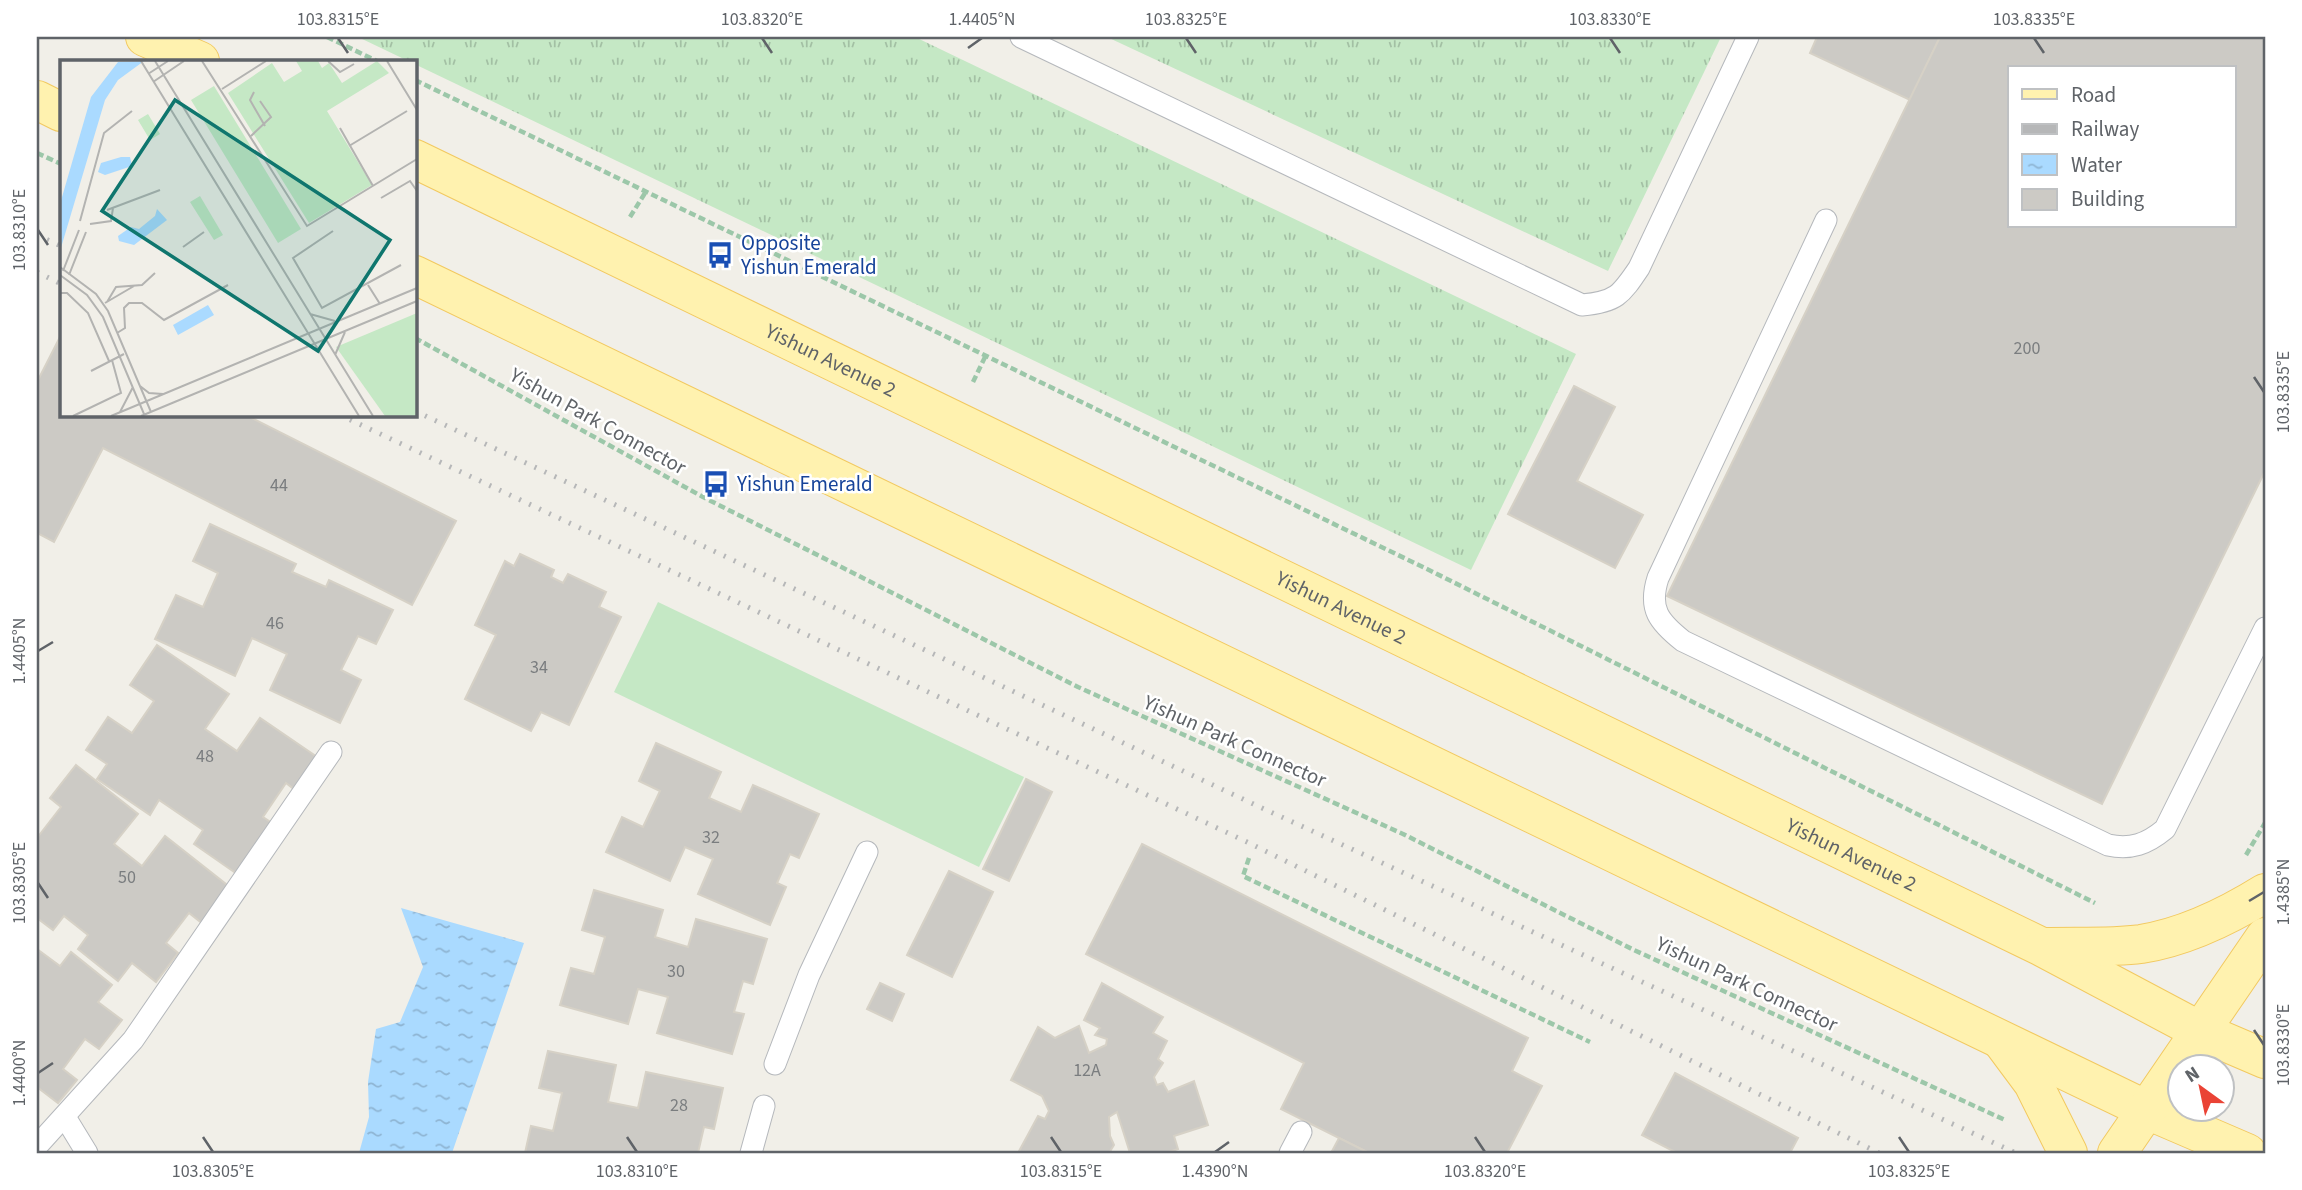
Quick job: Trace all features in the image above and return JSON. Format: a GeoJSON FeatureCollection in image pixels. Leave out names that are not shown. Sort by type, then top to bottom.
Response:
{"type":"FeatureCollection","features":[{"type":"Feature","properties":{"kind":"main road"},"geometry":{"type":"LineString","coordinates":[[145,37],[198,60]]}},
{"type":"Feature","properties":{"kind":"main road"},"geometry":{"type":"LineString","coordinates":[[37,100],[60,112]]}},
{"type":"Feature","properties":{"kind":"main road","name":"Yishun Avenue 2"},"geometry":{"type":"LineString","coordinates":[[416,159],[2042,947],[2202,1032],[2265,1059]]}},
{"type":"Feature","properties":{"kind":"main road"},"geometry":{"type":"LineString","coordinates":[[416,275],[2147,1110],[2249,1153],[2265,1127]]}},
{"type":"Feature","properties":{"kind":"main road"},"geometry":{"type":"LineString","coordinates":[[2042,947],[2139,944],[2164,940],[2233,913],[2265,893]]}},
{"type":"Feature","properties":{"kind":"main road"},"geometry":{"type":"LineString","coordinates":[[2116,1153],[2265,937]]}},
{"type":"Feature","properties":{"kind":"main road"},"geometry":{"type":"LineString","coordinates":[[2001,1040],[2033,1083],[2063,1141]]}},
{"type":"Feature","properties":{"kind":"lane"},"geometry":{"type":"LineString","coordinates":[[1021,37],[1582,305],[1607,303],[1623,292],[1639,268],[1748,37]]}},
{"type":"Feature","properties":{"kind":"lane"},"geometry":{"type":"LineString","coordinates":[[1826,220],[1658,578],[1653,594],[1656,614],[1668,629],[1683,641],[2108,845],[2122,848],[2151,841],[2165,829],[2265,628]]}},
{"type":"Feature","properties":{"kind":"lane"},"geometry":{"type":"LineString","coordinates":[[37,1146],[134,1040],[331,752]]}},
{"type":"Feature","properties":{"kind":"lane"},"geometry":{"type":"LineString","coordinates":[[775,1065],[808,975],[867,852]]}},
{"type":"Feature","properties":{"kind":"lane"},"geometry":{"type":"LineString","coordinates":[[751,1153],[764,1106]]}},
{"type":"Feature","properties":{"kind":"lane"},"geometry":{"type":"LineString","coordinates":[[65,1117],[87,1153]]}},
{"type":"Feature","properties":{"kind":"lane"},"geometry":{"type":"LineString","coordinates":[[1290,1153],[1301,1132]]}},
{"type":"Feature","properties":{"kind":"path"},"geometry":{"type":"LineString","coordinates":[[327,37],[375,60]]}},
{"type":"Feature","properties":{"kind":"path"},"geometry":{"type":"LineString","coordinates":[[416,80],[1427,569],[2100,906]]}},
{"type":"Feature","properties":{"kind":"path"},"geometry":{"type":"LineString","coordinates":[[37,153],[60,164]]}},
{"type":"Feature","properties":{"kind":"path","name":"Yishun Park Connector"},"geometry":{"type":"LineString","coordinates":[[416,339],[715,504],[1078,687],[1404,834],[1634,950],[2033,1133],[2063,1141]]}},
{"type":"Feature","properties":{"kind":"path"},"geometry":{"type":"LineString","coordinates":[[2239,865],[2265,823]]}},
{"type":"Feature","properties":{"kind":"path"},"geometry":{"type":"LineString","coordinates":[[1249,858],[1242,876],[1590,1042]]}},
{"type":"Feature","properties":{"kind":"green space"},"geometry":{"type":"Polygon","coordinates":[[[358,37],[915,37],[1576,354],[1471,570],[416,65],[416,60],[406,60],[358,37]]]}},
{"type":"Feature","properties":{"kind":"green space"},"geometry":{"type":"Polygon","coordinates":[[[1107,37],[1721,37],[1608,271],[1107,37]]]}},
{"type":"Feature","properties":{"kind":"green space"},"geometry":{"type":"Polygon","coordinates":[[[658,602],[1024,777],[979,867],[614,692],[658,602]]]}},
{"type":"Feature","properties":{"kind":"water"},"geometry":{"type":"Polygon","coordinates":[[[401,908],[524,943],[452,1153],[359,1153],[369,1117],[368,1082],[376,1029],[400,1022],[423,967],[401,908]]]}},
{"type":"Feature","properties":{"kind":"building"},"geometry":{"type":"Polygon","coordinates":[[[1817,37],[1940,37],[1910,100],[1810,53],[1817,37]]]}},
{"type":"Feature","properties":{"kind":"building"},"geometry":{"type":"Polygon","coordinates":[[[1940,37],[2265,37],[2265,471],[2102,804],[1667,596],[1940,37]]]}},
{"type":"Feature","properties":{"kind":"building"},"geometry":{"type":"Polygon","coordinates":[[[60,337],[60,416],[248,416],[456,521],[412,605],[103,448],[54,542],[37,533],[37,382],[60,337]]]}},
{"type":"Feature","properties":{"kind":"building"},"geometry":{"type":"Polygon","coordinates":[[[1574,386],[1615,407],[1577,481],[1643,515],[1615,568],[1508,514],[1574,386]]]}},
{"type":"Feature","properties":{"kind":"building"},"geometry":{"type":"Polygon","coordinates":[[[210,524],[296,564],[292,572],[326,587],[329,580],[393,610],[376,644],[358,636],[341,670],[361,680],[340,723],[270,690],[287,654],[252,638],[235,676],[155,639],[176,595],[203,607],[218,573],[193,561],[210,524]]]}},
{"type":"Feature","properties":{"kind":"building"},"geometry":{"type":"Polygon","coordinates":[[[520,554],[554,570],[551,577],[563,583],[568,574],[606,592],[599,607],[621,617],[569,725],[541,712],[531,731],[465,699],[496,635],[475,625],[505,561],[514,566],[520,554]]]}},
{"type":"Feature","properties":{"kind":"building"},"geometry":{"type":"Polygon","coordinates":[[[157,645],[229,694],[205,729],[237,751],[260,718],[323,761],[300,794],[286,783],[263,817],[278,827],[237,874],[194,844],[203,830],[159,800],[150,815],[97,779],[107,764],[86,750],[108,717],[132,733],[154,701],[130,685],[157,645]]]}},
{"type":"Feature","properties":{"kind":"building"},"geometry":{"type":"Polygon","coordinates":[[[656,743],[721,772],[709,798],[741,812],[753,785],[819,814],[799,858],[790,854],[777,883],[786,887],[770,925],[698,894],[713,859],[685,847],[670,881],[606,852],[622,817],[643,827],[660,791],[639,781],[656,743]]]}},
{"type":"Feature","properties":{"kind":"building"},"geometry":{"type":"Polygon","coordinates":[[[76,765],[138,814],[114,844],[142,866],[165,836],[231,888],[203,924],[189,913],[166,943],[178,953],[156,982],[132,963],[118,981],[78,949],[88,935],[64,916],[53,930],[37,918],[37,838],[61,807],[50,798],[76,765]]]}},
{"type":"Feature","properties":{"kind":"building"},"geometry":{"type":"Polygon","coordinates":[[[1026,779],[1052,792],[1009,881],[983,869],[1026,779]]]}},
{"type":"Feature","properties":{"kind":"building"},"geometry":{"type":"Polygon","coordinates":[[[1142,844],[1528,1038],[1512,1071],[1542,1086],[1507,1153],[1369,1153],[1281,1109],[1304,1063],[1086,954],[1142,844]]]}},
{"type":"Feature","properties":{"kind":"building"},"geometry":{"type":"Polygon","coordinates":[[[949,871],[993,892],[952,977],[907,955],[949,871]]]}},
{"type":"Feature","properties":{"kind":"building"},"geometry":{"type":"Polygon","coordinates":[[[594,890],[663,910],[655,937],[688,947],[696,919],[767,939],[753,984],[743,981],[734,1012],[744,1014],[732,1054],[657,1033],[668,997],[638,989],[628,1024],[560,1005],[571,968],[594,974],[605,937],[582,930],[594,890]]]}},
{"type":"Feature","properties":{"kind":"building"},"geometry":{"type":"Polygon","coordinates":[[[37,949],[60,966],[71,952],[112,985],[98,1002],[122,1020],[99,1049],[85,1039],[63,1069],[77,1080],[58,1103],[37,1087],[37,949]]]}},
{"type":"Feature","properties":{"kind":"building"},"geometry":{"type":"Polygon","coordinates":[[[880,983],[904,994],[892,1021],[867,1009],[880,983]]]}},
{"type":"Feature","properties":{"kind":"building"},"geometry":{"type":"Polygon","coordinates":[[[1102,983],[1163,1017],[1153,1033],[1167,1041],[1158,1059],[1163,1063],[1154,1077],[1157,1085],[1163,1083],[1168,1092],[1194,1081],[1208,1125],[1174,1136],[1178,1149],[1166,1153],[1130,1153],[1117,1112],[1109,1117],[1110,1136],[1114,1145],[1109,1153],[1018,1153],[1038,1116],[1045,1119],[1049,1111],[1042,1096],[1011,1080],[1038,1027],[1055,1038],[1079,1026],[1089,1053],[1106,1045],[1107,1039],[1095,1035],[1100,1028],[1084,1020],[1102,983]]]}},
{"type":"Feature","properties":{"kind":"building"},"geometry":{"type":"Polygon","coordinates":[[[548,1051],[616,1065],[608,1102],[638,1108],[646,1072],[723,1088],[714,1129],[704,1127],[698,1153],[525,1153],[531,1126],[553,1131],[562,1093],[539,1088],[548,1051]]]}},
{"type":"Feature","properties":{"kind":"building"},"geometry":{"type":"Polygon","coordinates":[[[1675,1073],[1798,1138],[1790,1153],[1677,1153],[1642,1135],[1675,1073]]]}},
{"type":"Feature","properties":{"kind":"building"},"geometry":{"type":"Polygon","coordinates":[[[1339,1138],[1369,1153],[1331,1153],[1339,1138]]]}},
{"type":"Feature","properties":{"kind":"railway"},"geometry":{"type":"LineString","coordinates":[[37,235],[60,246]]}},
{"type":"Feature","properties":{"kind":"railway"},"geometry":{"type":"LineString","coordinates":[[37,272],[60,284]]}},
{"type":"Feature","properties":{"kind":"railway"},"geometry":{"type":"LineString","coordinates":[[416,411],[1262,808],[2016,1153]]}},
{"type":"Feature","properties":{"kind":"railway"},"geometry":{"type":"LineString","coordinates":[[342,416],[1247,842],[1879,1153]]}},
{"type":"Feature","properties":{"kind":"place","name":"Opposite Yishun Emerald"},"geometry":{"type":"Point","coordinates":[720,255]}},
{"type":"Feature","properties":{"kind":"place","name":"Yishun Emerald"},"geometry":{"type":"Point","coordinates":[716,484]}}]}
